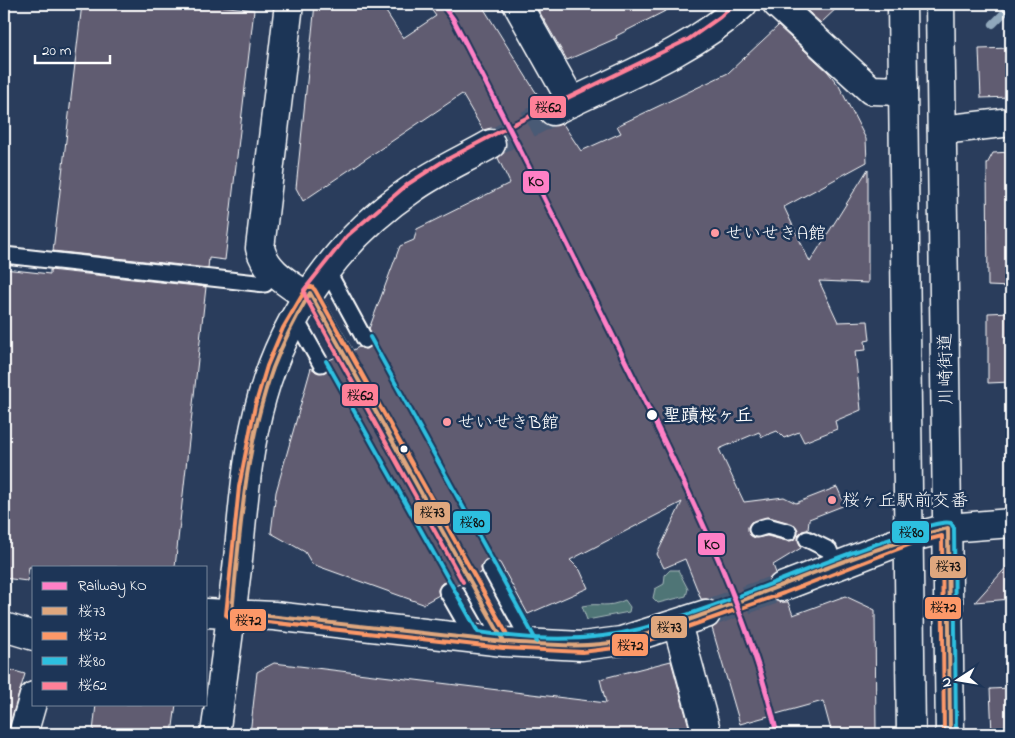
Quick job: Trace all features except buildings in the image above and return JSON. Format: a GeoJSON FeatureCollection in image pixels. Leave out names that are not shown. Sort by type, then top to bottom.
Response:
{"type":"FeatureCollection","features":[{"type":"Feature","properties":{"kind":"street"},"geometry":{"type":"LineString","coordinates":[[289,4],[260,248],[263,260],[305,303]]}},
{"type":"Feature","properties":{"kind":"street"},"geometry":{"type":"LineString","coordinates":[[517,4],[563,106],[692,44],[724,22],[743,4]]}},
{"type":"Feature","properties":{"kind":"street"},"geometry":{"type":"LineString","coordinates":[[777,4],[871,90],[903,91]]}},
{"type":"Feature","properties":{"kind":"street"},"geometry":{"type":"LineString","coordinates":[[902,4],[911,734]]}},
{"type":"Feature","properties":{"kind":"street","name":"川崎街道"},"geometry":{"type":"LineString","coordinates":[[940,4],[950,734]]}},
{"type":"Feature","properties":{"kind":"street"},"geometry":{"type":"LineString","coordinates":[[942,130],[1011,122]]}},
{"type":"Feature","properties":{"kind":"street"},"geometry":{"type":"LineString","coordinates":[[215,734],[219,613],[260,406],[277,354],[305,303],[327,270],[352,240],[411,189],[445,168],[491,144]]}},
{"type":"Feature","properties":{"kind":"street"},"geometry":{"type":"LineString","coordinates":[[782,586],[909,538],[948,528],[1011,523]]}},
{"type":"Feature","properties":{"kind":"street"},"geometry":{"type":"LineString","coordinates":[[219,613],[532,645],[582,646],[621,640],[706,614]]}},
{"type":"Feature","properties":{"kind":"street"},"geometry":{"type":"LineString","coordinates":[[677,624],[707,734]]}},
{"type":"Feature","properties":{"kind":"street"},"geometry":{"type":"LineString","coordinates":[[4,627],[32,635]]}},
{"type":"Feature","properties":{"kind":"street"},"geometry":{"type":"LineString","coordinates":[[23,734],[32,703]]}},
{"type":"Feature","properties":{"kind":"lane"},"geometry":{"type":"LineString","coordinates":[[4,255],[265,284]]}},
{"type":"Feature","properties":{"kind":"lane"},"geometry":{"type":"LineString","coordinates":[[327,270],[365,340]]}},
{"type":"Feature","properties":{"kind":"lane"},"geometry":{"type":"LineString","coordinates":[[305,303],[344,353]]}},
{"type":"Feature","properties":{"kind":"lane"},"geometry":{"type":"LineString","coordinates":[[305,303],[321,364]]}},
{"type":"Feature","properties":{"kind":"lane"},"geometry":{"type":"LineString","coordinates":[[757,529],[767,526],[789,532]]}},
{"type":"Feature","properties":{"kind":"lane"},"geometry":{"type":"LineString","coordinates":[[806,539],[829,550],[835,566]]}},
{"type":"Feature","properties":{"kind":"lane"},"geometry":{"type":"LineString","coordinates":[[490,568],[532,645]]}},
{"type":"Feature","properties":{"kind":"lane"},"geometry":{"type":"LineString","coordinates":[[468,579],[504,642]]}},
{"type":"Feature","properties":{"kind":"lane"},"geometry":{"type":"LineString","coordinates":[[447,591],[474,638]]}},
{"type":"Feature","properties":{"kind":"green space"},"geometry":{"type":"Polygon","coordinates":[[[670,570],[678,570],[688,589],[686,596],[658,603],[653,598],[655,589],[664,584],[665,575],[670,570]]]}},
{"type":"Feature","properties":{"kind":"green space"},"geometry":{"type":"Polygon","coordinates":[[[625,600],[630,607],[629,612],[587,620],[582,606],[608,605],[625,600]]]}},
{"type":"Feature","properties":{"kind":"waterway"},"geometry":{"type":"LineString","coordinates":[[993,24],[1011,6]]}},
{"type":"Feature","properties":{"kind":"tunnel"},"geometry":{"type":"LineString","coordinates":[[491,144],[553,111]]}},
{"type":"Feature","properties":{"kind":"tunnel"},"geometry":{"type":"LineString","coordinates":[[706,614],[782,587]]}},
{"type":"Feature","properties":{"kind":"rail line","name":"KO"},"geometry":{"type":"LineString","coordinates":[[442,4],[453,19],[522,154],[634,379],[696,509],[734,597],[765,687],[777,734]]}},
{"type":"Feature","properties":{"kind":"transit line","name":"桜62"},"geometry":{"type":"LineString","coordinates":[[463,582],[305,296],[304,290],[347,236],[408,184],[442,162],[516,123],[689,39],[720,17],[734,4]]}},
{"type":"Feature","properties":{"kind":"transit line","name":"桜72"},"geometry":{"type":"LineString","coordinates":[[503,648],[231,618],[226,615],[239,487],[255,406],[267,366],[283,328],[307,287],[312,287],[315,290],[508,636]]}},
{"type":"Feature","properties":{"kind":"transit line","name":"桜73"},"geometry":{"type":"LineString","coordinates":[[310,293],[504,642],[232,612],[245,489],[256,428],[273,368],[290,330],[310,293]]}},
{"type":"Feature","properties":{"kind":"transit line","name":"桜80"},"geometry":{"type":"LineString","coordinates":[[370,337],[537,642]]}},
{"type":"Feature","properties":{"kind":"transit line","name":"桜80"},"geometry":{"type":"LineString","coordinates":[[326,361],[478,632],[518,637],[559,639],[600,636],[640,629],[706,608],[918,529],[940,523],[951,523],[954,528],[956,734]]}},
{"type":"Feature","properties":{"kind":"transit line","name":"桜73"},"geometry":{"type":"LineString","coordinates":[[504,642],[592,645],[632,639],[735,603],[886,546],[948,528],[950,734]]}},
{"type":"Feature","properties":{"kind":"transit line","name":"桜72"},"geometry":{"type":"LineString","coordinates":[[504,648],[582,652],[623,647],[656,638],[784,593],[911,544],[942,536],[944,734]]}},
{"type":"Feature","properties":{"kind":"place","name":"せいせきA館"},"geometry":{"type":"Point","coordinates":[715,233]}},
{"type":"Feature","properties":{"kind":"place","name":"聖蹟桜ヶ丘"},"geometry":{"type":"Point","coordinates":[652,415]}},
{"type":"Feature","properties":{"kind":"place","name":"せいせきB館"},"geometry":{"type":"Point","coordinates":[447,422]}},
{"type":"Feature","properties":{"kind":"place","name":"桜ヶ丘駅前交番"},"geometry":{"type":"Point","coordinates":[832,500]}}]}
